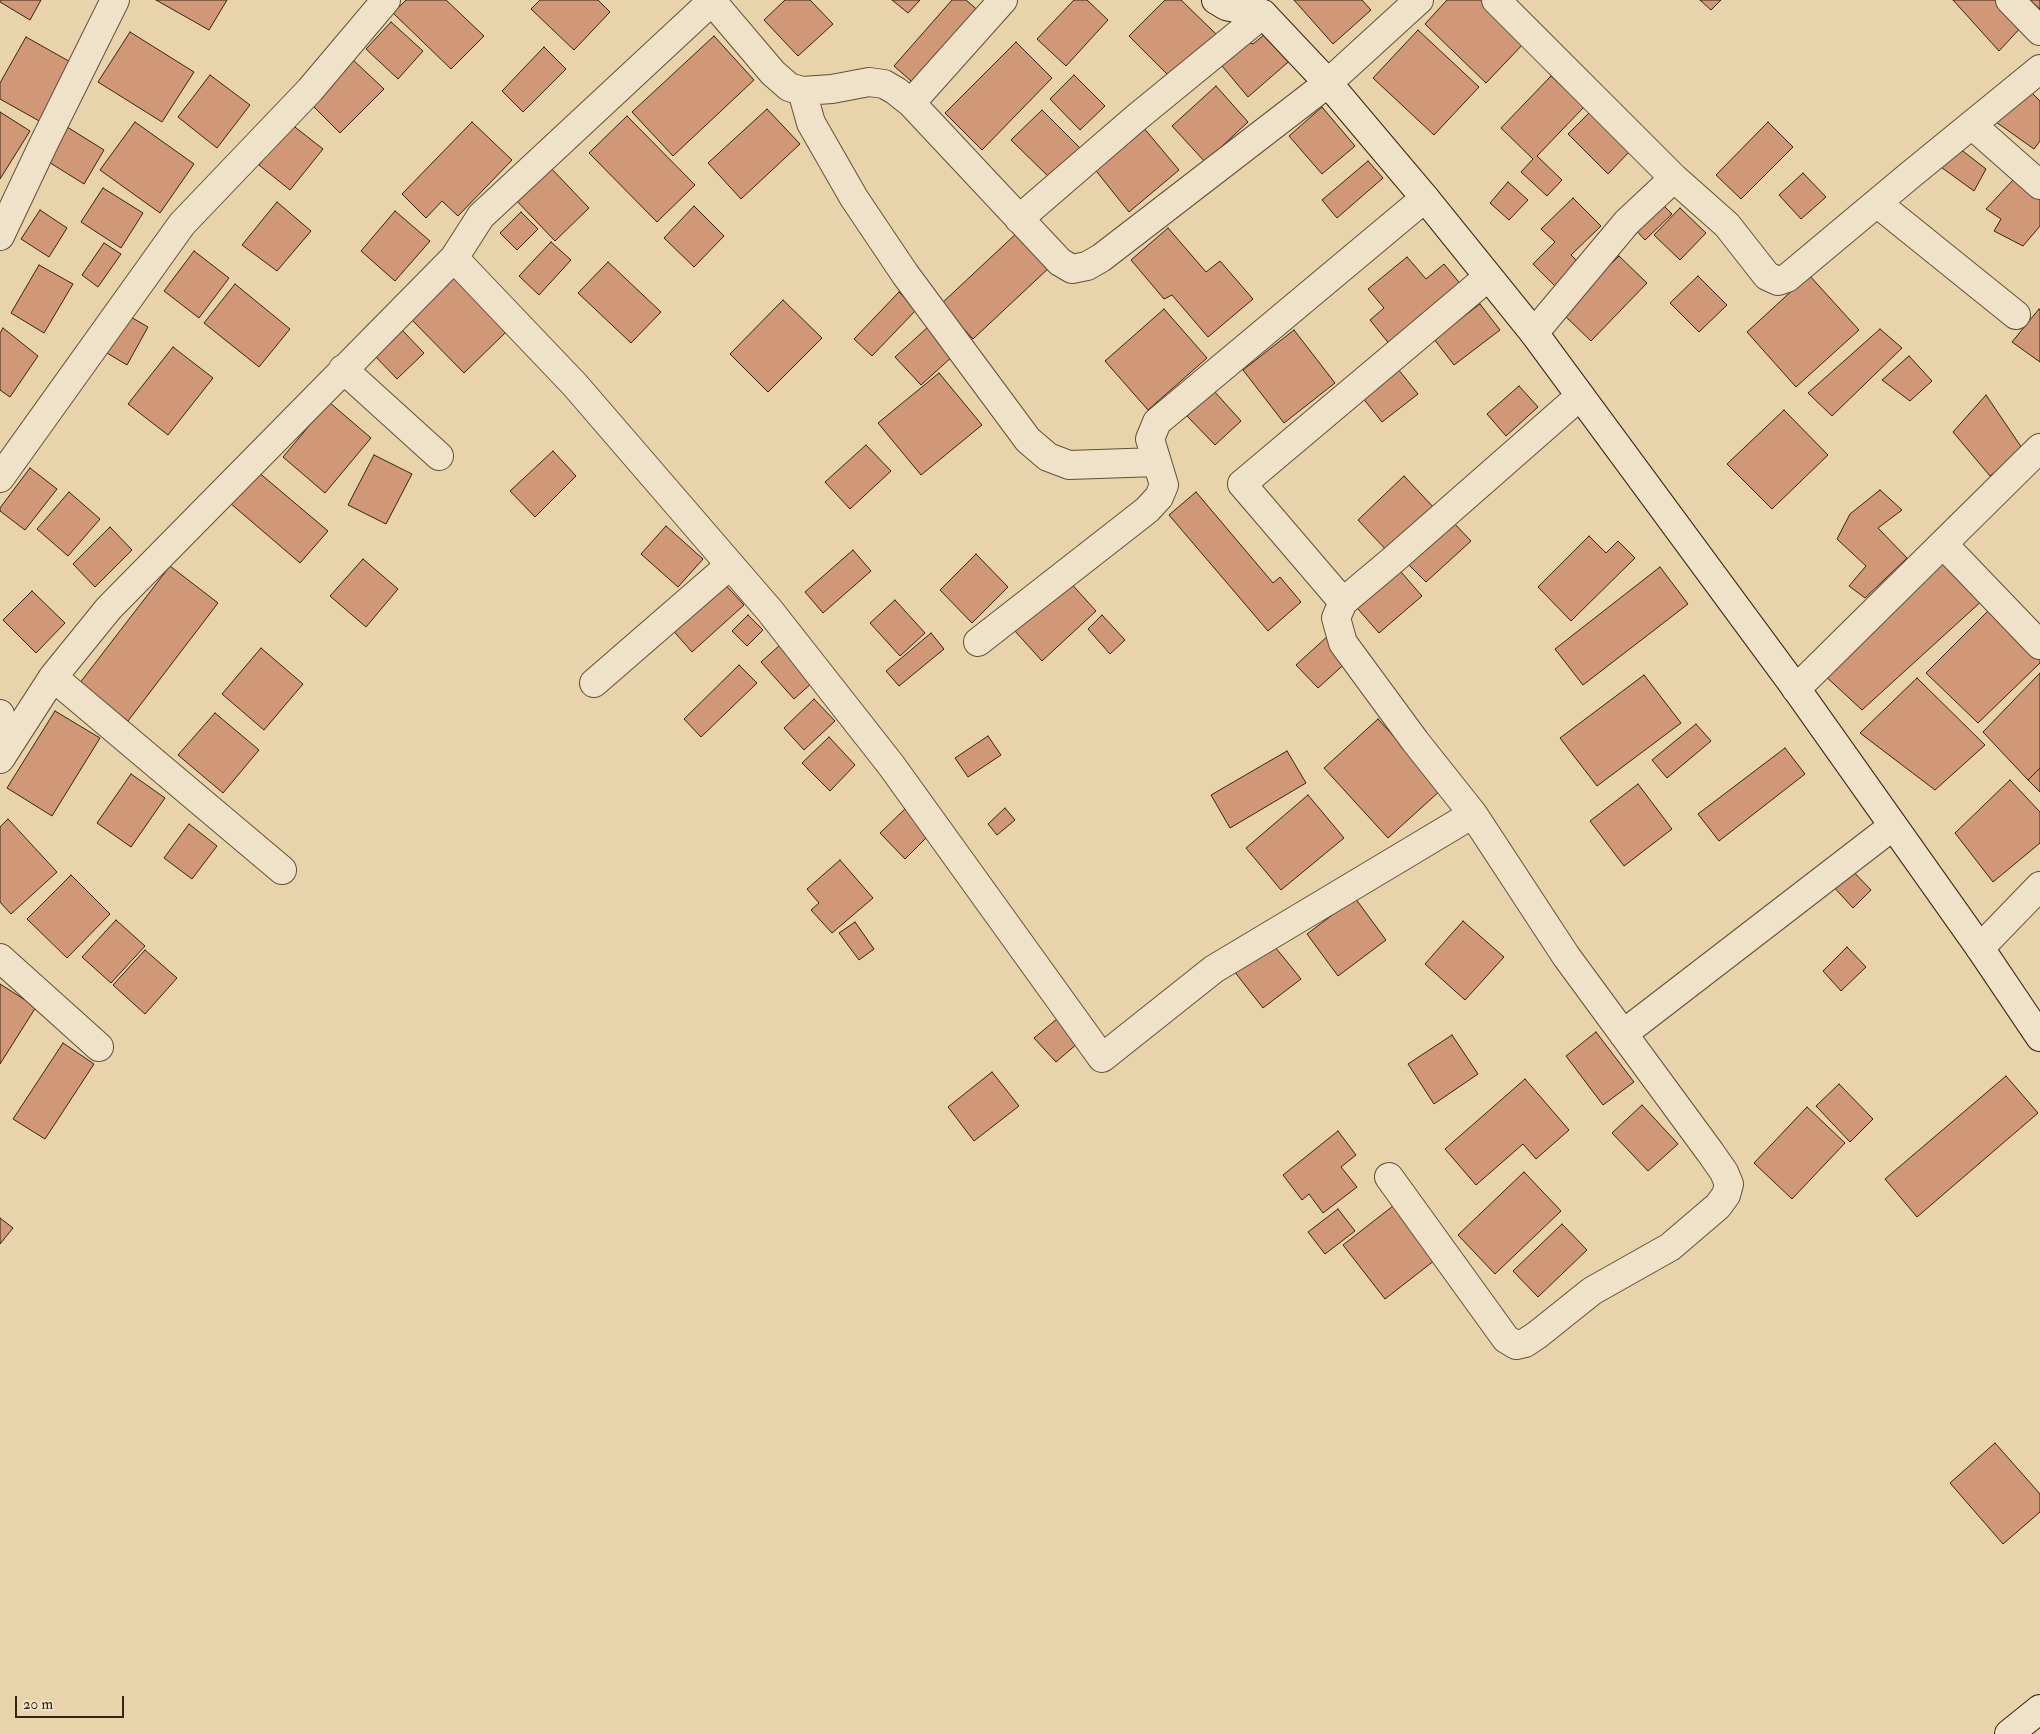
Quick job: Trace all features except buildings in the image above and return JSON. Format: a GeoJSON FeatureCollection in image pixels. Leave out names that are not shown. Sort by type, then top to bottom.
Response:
{"type":"FeatureCollection","features":[{"type":"Feature","properties":{"kind":"street"},"geometry":{"type":"LineString","coordinates":[[0,236],[115,0]]}},
{"type":"Feature","properties":{"kind":"street"},"geometry":{"type":"LineString","coordinates":[[0,478],[182,224],[310,90],[386,0]]}},
{"type":"Feature","properties":{"kind":"street"},"geometry":{"type":"LineString","coordinates":[[911,103],[1003,0]]}},
{"type":"Feature","properties":{"kind":"street"},"geometry":{"type":"LineString","coordinates":[[1,757],[53,677],[109,608],[454,258],[481,216],[712,1],[773,72],[789,87],[802,91],[832,89],[870,82],[884,84],[896,91],[911,103],[1060,262],[1072,269],[1087,266],[1101,258],[1328,83],[1419,0]]}},
{"type":"Feature","properties":{"kind":"street"},"geometry":{"type":"LineString","coordinates":[[1496,0],[1674,178],[1727,225],[1767,276],[1778,281],[1788,278],[1802,268],[1877,203],[2040,69]]}},
{"type":"Feature","properties":{"kind":"street"},"geometry":{"type":"LineString","coordinates":[[2010,0],[2040,31]]}},
{"type":"Feature","properties":{"kind":"street"},"geometry":{"type":"LineString","coordinates":[[1224,2],[1262,14],[1328,83],[1425,198],[1534,333],[1796,689],[1980,948],[2040,1037]]}},
{"type":"Feature","properties":{"kind":"street"},"geometry":{"type":"LineString","coordinates":[[1019,219],[1136,118],[1262,14]]}},
{"type":"Feature","properties":{"kind":"street"},"geometry":{"type":"LineString","coordinates":[[802,91],[811,124],[854,198],[905,274],[1028,440],[1048,457],[1070,465],[1157,462]]}},
{"type":"Feature","properties":{"kind":"street"},"geometry":{"type":"LineString","coordinates":[[1972,125],[2040,185]]}},
{"type":"Feature","properties":{"kind":"street"},"geometry":{"type":"LineString","coordinates":[[1534,333],[1628,222],[1674,178]]}},
{"type":"Feature","properties":{"kind":"street"},"geometry":{"type":"LineString","coordinates":[[978,642],[1147,510],[1159,497],[1164,485],[1150,439],[1157,422],[1425,198]]}},
{"type":"Feature","properties":{"kind":"street"},"geometry":{"type":"LineString","coordinates":[[1877,203],[2016,315]]}},
{"type":"Feature","properties":{"kind":"street"},"geometry":{"type":"LineString","coordinates":[[454,258],[575,385],[770,611],[891,765],[1102,1058],[1214,969],[1473,814]]}},
{"type":"Feature","properties":{"kind":"street"},"geometry":{"type":"LineString","coordinates":[[1343,602],[1242,484],[1488,277]]}},
{"type":"Feature","properties":{"kind":"street"},"geometry":{"type":"LineString","coordinates":[[343,369],[439,456]]}},
{"type":"Feature","properties":{"kind":"street"},"geometry":{"type":"LineString","coordinates":[[1389,1177],[1506,1339],[1516,1345],[1525,1343],[1592,1291],[1665,1251],[1718,1206],[1726,1195],[1729,1184],[1724,1172],[1566,956],[1473,814],[1415,741],[1343,644],[1336,618],[1343,602],[1580,396]]}},
{"type":"Feature","properties":{"kind":"street"},"geometry":{"type":"LineString","coordinates":[[1796,689],[2040,448]]}},
{"type":"Feature","properties":{"kind":"street"},"geometry":{"type":"LineString","coordinates":[[1943,544],[2040,645]]}},
{"type":"Feature","properties":{"kind":"street"},"geometry":{"type":"LineString","coordinates":[[594,683],[730,565]]}},
{"type":"Feature","properties":{"kind":"street"},"geometry":{"type":"LineString","coordinates":[[53,677],[282,870]]}},
{"type":"Feature","properties":{"kind":"street"},"geometry":{"type":"LineString","coordinates":[[0,714],[1,757]]}},
{"type":"Feature","properties":{"kind":"street"},"geometry":{"type":"LineString","coordinates":[[1623,1034],[1893,826]]}},
{"type":"Feature","properties":{"kind":"street"},"geometry":{"type":"LineString","coordinates":[[1980,948],[2040,886]]}},
{"type":"Feature","properties":{"kind":"street"},"geometry":{"type":"LineString","coordinates":[[0,958],[99,1047]]}},
{"type":"Feature","properties":{"kind":"street"},"geometry":{"type":"LineString","coordinates":[[2009,1734],[2040,1709]]}}]}
